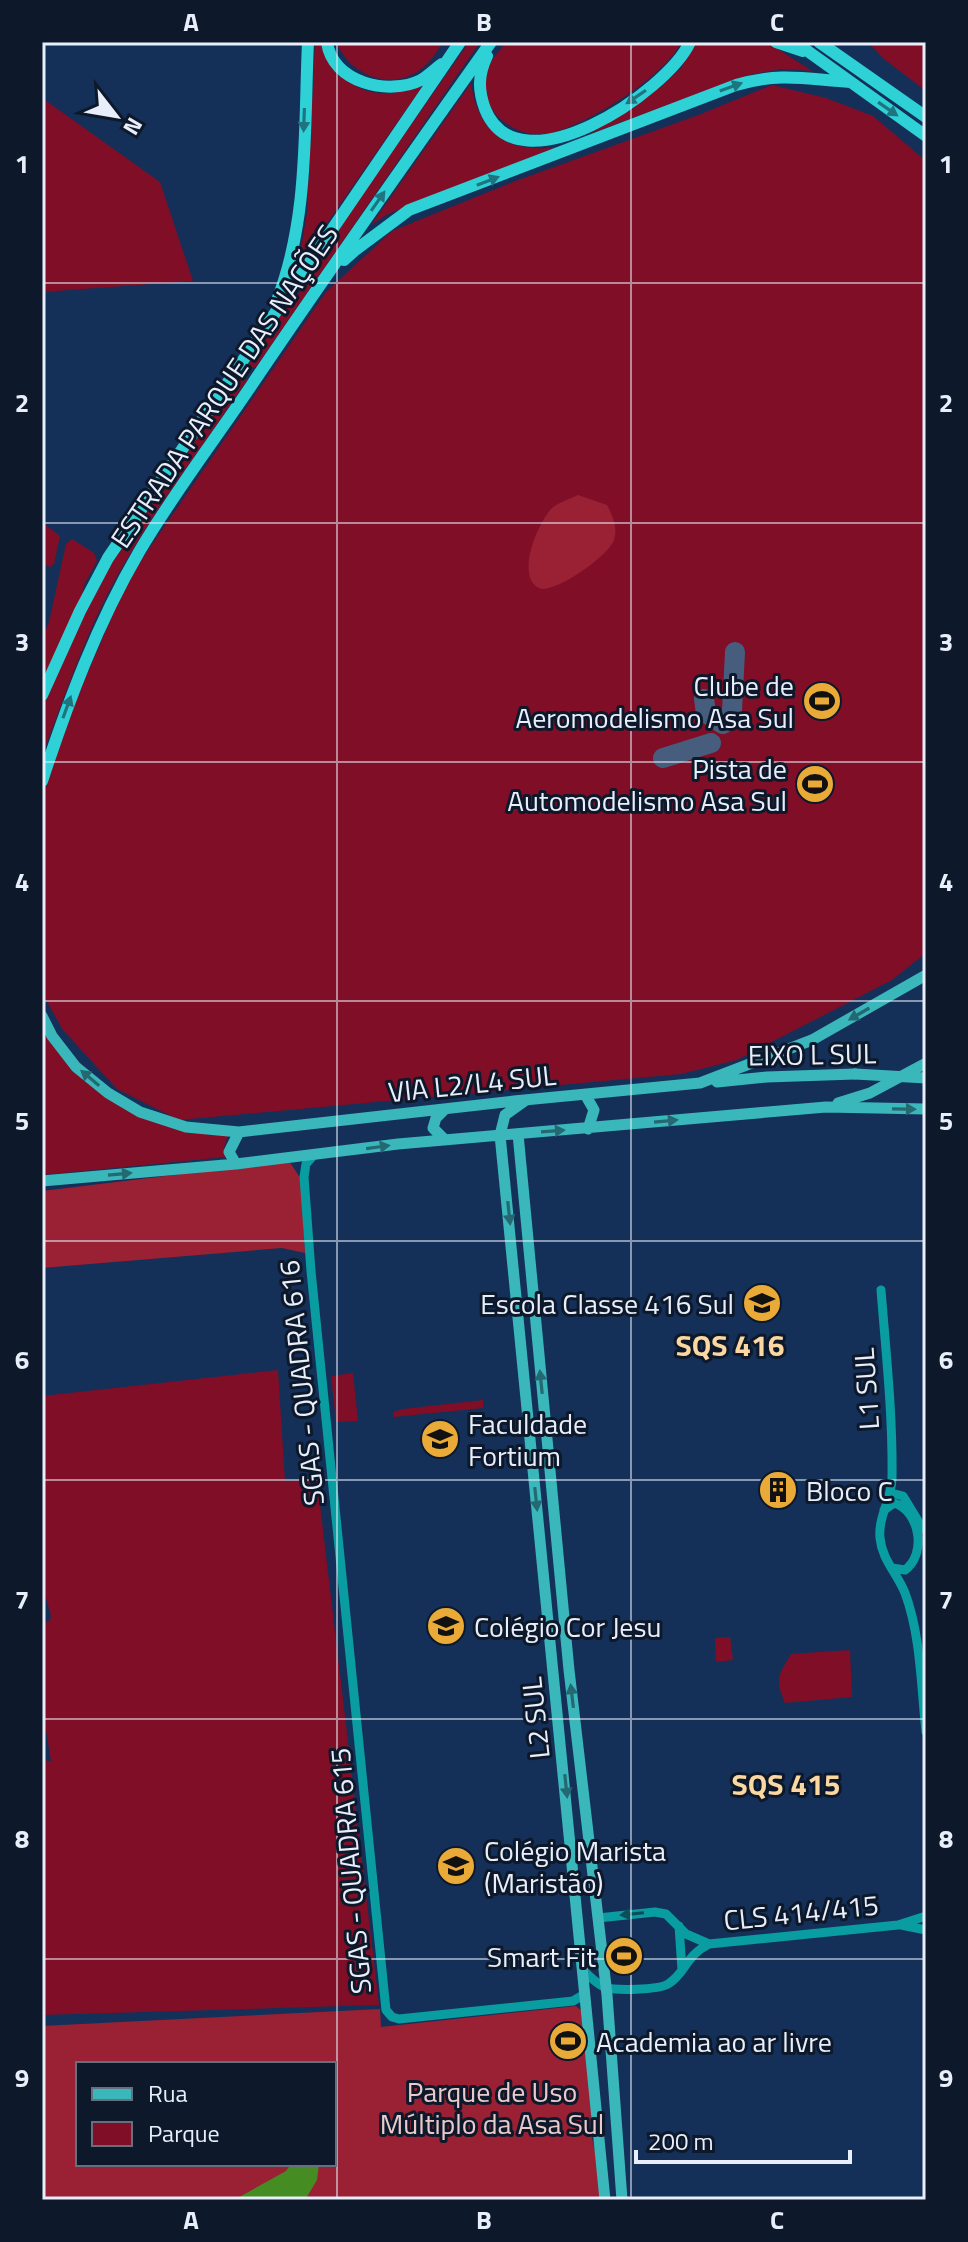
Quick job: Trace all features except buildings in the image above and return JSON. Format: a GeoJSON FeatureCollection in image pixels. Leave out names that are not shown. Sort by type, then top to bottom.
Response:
{"type":"FeatureCollection","features":[{"type":"Feature","properties":{"kind":"highway"},"geometry":{"type":"LineString","coordinates":[[266,328],[287,275],[296,233],[301,192],[308,42]]}},
{"type":"Feature","properties":{"kind":"highway"},"geometry":{"type":"LineString","coordinates":[[327,42],[340,67],[360,82],[380,87],[421,80],[450,57]]}},
{"type":"Feature","properties":{"kind":"highway","name":"ESTRADA PARQUE DAS NAÇÕES"},"geometry":{"type":"LineString","coordinates":[[42,695],[108,558],[460,42]]}},
{"type":"Feature","properties":{"kind":"highway"},"geometry":{"type":"LineString","coordinates":[[493,42],[481,69],[481,98],[489,118],[503,132],[531,142],[558,138],[612,113],[666,74],[690,42]]}},
{"type":"Feature","properties":{"kind":"highway","name":"ESTRADA PARQUE DAS NAÇÕES"},"geometry":{"type":"LineString","coordinates":[[42,781],[78,678],[110,606],[139,552],[310,298],[493,42]]}},
{"type":"Feature","properties":{"kind":"highway"},"geometry":{"type":"LineString","coordinates":[[776,42],[825,45]]}},
{"type":"Feature","properties":{"kind":"highway"},"geometry":{"type":"LineString","coordinates":[[795,42],[825,45],[926,117]]}},
{"type":"Feature","properties":{"kind":"highway"},"geometry":{"type":"LineString","coordinates":[[825,45],[850,82],[926,136]]}},
{"type":"Feature","properties":{"kind":"highway"},"geometry":{"type":"LineString","coordinates":[[310,298],[354,251],[409,210],[736,85],[764,77],[784,76],[850,82]]}},
{"type":"Feature","properties":{"kind":"main road"},"geometry":{"type":"LineString","coordinates":[[899,991],[926,968]]}},
{"type":"Feature","properties":{"kind":"main road","name":"VIA L2/L4 SUL"},"geometry":{"type":"LineString","coordinates":[[42,1016],[52,1036],[76,1067],[108,1093],[140,1112],[186,1127],[239,1132],[700,1083],[812,1040],[926,975]]}},
{"type":"Feature","properties":{"kind":"main road"},"geometry":{"type":"LineString","coordinates":[[826,1107],[870,1093],[926,1063]]}},
{"type":"Feature","properties":{"kind":"main road","name":"EIXO L SUL"},"geometry":{"type":"LineString","coordinates":[[700,1083],[855,1074],[926,1078]]}},
{"type":"Feature","properties":{"kind":"main road"},"geometry":{"type":"LineString","coordinates":[[586,1096],[594,1110],[588,1129]]}},
{"type":"Feature","properties":{"kind":"main road"},"geometry":{"type":"LineString","coordinates":[[500,1135],[505,1115],[526,1100]]}},
{"type":"Feature","properties":{"kind":"main road","name":"VIA L2/L4 SUL"},"geometry":{"type":"LineString","coordinates":[[42,1181],[236,1164],[445,1140],[826,1107],[926,1109]]}},
{"type":"Feature","properties":{"kind":"main road"},"geometry":{"type":"LineString","coordinates":[[444,1110],[436,1118],[433,1128],[445,1140]]}},
{"type":"Feature","properties":{"kind":"main road"},"geometry":{"type":"LineString","coordinates":[[236,1164],[229,1152],[239,1132]]}},
{"type":"Feature","properties":{"kind":"main road","name":"L2 SUL"},"geometry":{"type":"LineString","coordinates":[[518,1134],[547,1447],[606,1988],[622,2200]]}},
{"type":"Feature","properties":{"kind":"main road","name":"L2 SUL"},"geometry":{"type":"LineString","coordinates":[[500,1135],[605,2200]]}},
{"type":"Feature","properties":{"kind":"main road"},"geometry":{"type":"LineString","coordinates":[[513,1265],[523,1260],[529,1263]]}},
{"type":"Feature","properties":{"kind":"main road"},"geometry":{"type":"LineString","coordinates":[[531,1450],[542,1451],[547,1447]]}},
{"type":"Feature","properties":{"kind":"main road"},"geometry":{"type":"LineString","coordinates":[[572,1857],[590,1857]]}},
{"type":"Feature","properties":{"kind":"main road"},"geometry":{"type":"LineString","coordinates":[[591,2048],[606,2050],[611,2046]]}},
{"type":"Feature","properties":{"kind":"street","name":"SGAS - QUADRA 616"},"geometry":{"type":"LineString","coordinates":[[313,1156],[306,1164],[304,1177],[343,1585]]}},
{"type":"Feature","properties":{"kind":"street"},"geometry":{"type":"LineString","coordinates":[[289,1157],[304,1177]]}},
{"type":"Feature","properties":{"kind":"street","name":"L1 SUL"},"geometry":{"type":"LineString","coordinates":[[881,1290],[893,1490],[899,1504]]}},
{"type":"Feature","properties":{"kind":"street"},"geometry":{"type":"LineString","coordinates":[[893,1490],[903,1496],[922,1533],[915,1559],[905,1570],[904,1592]]}},
{"type":"Feature","properties":{"kind":"street","name":"L1 SUL"},"geometry":{"type":"LineString","coordinates":[[884,1511],[893,1490]]}},
{"type":"Feature","properties":{"kind":"street"},"geometry":{"type":"LineString","coordinates":[[922,1533],[899,1504],[888,1505],[879,1526],[880,1541],[885,1560],[904,1592],[915,1633],[926,1732]]}},
{"type":"Feature","properties":{"kind":"street"},"geometry":{"type":"LineString","coordinates":[[892,1568],[905,1570]]}},
{"type":"Feature","properties":{"kind":"street","name":"SGAS - QUADRA 615"},"geometry":{"type":"LineString","coordinates":[[343,1585],[386,2010],[399,2019],[573,2001],[585,1994]]}},
{"type":"Feature","properties":{"kind":"street"},"geometry":{"type":"LineString","coordinates":[[598,1918],[655,1912],[666,1914],[694,1939],[709,1944]]}},
{"type":"Feature","properties":{"kind":"street","name":"CLS 414/415"},"geometry":{"type":"LineString","coordinates":[[709,1944],[898,1925],[926,1916]]}},
{"type":"Feature","properties":{"kind":"street","name":"CLS 414/415"},"geometry":{"type":"LineString","coordinates":[[898,1925],[926,1930]]}},
{"type":"Feature","properties":{"kind":"street"},"geometry":{"type":"LineString","coordinates":[[679,1926],[682,1970]]}},
{"type":"Feature","properties":{"kind":"street"},"geometry":{"type":"LineString","coordinates":[[584,1971],[606,1988],[661,1987],[672,1981],[697,1950],[709,1944]]}},
{"type":"Feature","properties":{"kind":"street"},"geometry":{"type":"LineString","coordinates":[[573,2001],[587,2009]]}},
{"type":"Feature","properties":{"kind":"green space"},"geometry":{"type":"Polygon","coordinates":[[[315,42],[322,42],[342,75],[364,90],[393,93],[423,85],[298,265],[307,213],[315,42]]]}},
{"type":"Feature","properties":{"kind":"green space"},"geometry":{"type":"Polygon","coordinates":[[[336,42],[443,42],[430,61],[416,73],[390,80],[364,73],[343,55],[336,42]]]}},
{"type":"Feature","properties":{"kind":"green space"},"geometry":{"type":"Polygon","coordinates":[[[469,42],[480,42],[256,367],[250,368],[249,363],[287,306],[310,280],[322,252],[469,42]]]}},
{"type":"Feature","properties":{"kind":"green space"},"geometry":{"type":"Polygon","coordinates":[[[506,42],[681,42],[659,70],[600,112],[560,130],[532,134],[507,124],[497,116],[485,94],[484,81],[488,67],[506,42]]]}},
{"type":"Feature","properties":{"kind":"green space"},"geometry":{"type":"Polygon","coordinates":[[[695,42],[767,42],[812,71],[781,69],[748,75],[589,134],[659,88],[681,68],[695,42]]]}},
{"type":"Feature","properties":{"kind":"green space"},"geometry":{"type":"Polygon","coordinates":[[[868,42],[926,42],[926,91],[884,59],[868,42]]]}},
{"type":"Feature","properties":{"kind":"green space"},"geometry":{"type":"Polygon","coordinates":[[[471,83],[480,115],[498,136],[523,147],[556,147],[388,214],[371,225],[471,83]]]}},
{"type":"Feature","properties":{"kind":"green space"},"geometry":{"type":"Polygon","coordinates":[[[772,85],[826,98],[873,116],[926,161],[926,953],[892,980],[737,1060],[681,1074],[179,1120],[117,1089],[63,1030],[42,993],[42,804],[55,748],[128,579],[326,292],[392,231],[772,85]]]}},
{"type":"Feature","properties":{"kind":"green space"},"geometry":{"type":"Polygon","coordinates":[[[42,98],[160,182],[193,281],[42,292],[42,98]]]}},
{"type":"Feature","properties":{"kind":"green space"},"geometry":{"type":"Polygon","coordinates":[[[240,375],[247,380],[158,510],[109,591],[81,652],[42,756],[42,709],[71,639],[117,550],[240,375]]]}},
{"type":"Feature","properties":{"kind":"green space"},"geometry":{"type":"Polygon","coordinates":[[[578,495],[607,505],[615,526],[614,540],[602,555],[580,573],[556,586],[539,588],[532,582],[529,573],[535,537],[551,509],[578,495]]]}},
{"type":"Feature","properties":{"kind":"green space"},"geometry":{"type":"Polygon","coordinates":[[[42,522],[60,536],[54,564],[50,567],[42,564],[42,522]]]}},
{"type":"Feature","properties":{"kind":"green space"},"geometry":{"type":"Polygon","coordinates":[[[72,539],[94,553],[97,561],[42,685],[42,638],[49,622],[66,544],[72,539]]]}},
{"type":"Feature","properties":{"kind":"green space"},"geometry":{"type":"Polygon","coordinates":[[[42,1029],[49,1040],[119,1105],[228,1135],[224,1148],[226,1157],[42,1175],[42,1029]]]}},
{"type":"Feature","properties":{"kind":"green space"},"geometry":{"type":"Polygon","coordinates":[[[289,1161],[301,1179],[305,1253],[282,1248],[42,1268],[42,1191],[289,1161]]]}},
{"type":"Feature","properties":{"kind":"green space"},"geometry":{"type":"Polygon","coordinates":[[[278,1370],[285,1481],[317,1479],[379,2005],[42,2015],[42,1760],[51,1761],[42,1706],[42,1625],[51,1616],[42,1584],[42,1396],[278,1370]]]}},
{"type":"Feature","properties":{"kind":"green space"},"geometry":{"type":"Polygon","coordinates":[[[353,1373],[358,1421],[336,1422],[331,1376],[353,1373]]]}},
{"type":"Feature","properties":{"kind":"green space"},"geometry":{"type":"Polygon","coordinates":[[[483,1400],[483,1408],[394,1417],[393,1412],[403,1409],[483,1400]]]}},
{"type":"Feature","properties":{"kind":"green space"},"geometry":{"type":"Polygon","coordinates":[[[730,1637],[733,1660],[716,1662],[715,1638],[730,1637]]]}},
{"type":"Feature","properties":{"kind":"green space"},"geometry":{"type":"Polygon","coordinates":[[[850,1650],[852,1697],[785,1703],[779,1677],[791,1654],[850,1650]]]}},
{"type":"Feature","properties":{"kind":"green space","name":"Parque de Uso Múltiplo da Asa Sul"},"geometry":{"type":"Polygon","coordinates":[[[576,2006],[584,2013],[592,2098],[590,2129],[601,2200],[42,2200],[42,2026],[380,2009],[381,2027],[576,2006]]]}},
{"type":"Feature","properties":{"kind":"shaded area"},"geometry":{"type":"Polygon","coordinates":[[[290,2166],[319,2166],[317,2180],[305,2200],[234,2200],[286,2171],[290,2166]]]}},
{"type":"Feature","properties":{"kind":"taxiway"},"geometry":{"type":"LineString","coordinates":[[732,711],[735,652]]}},
{"type":"Feature","properties":{"kind":"taxiway"},"geometry":{"type":"LineString","coordinates":[[704,699],[706,713],[723,724]]}},
{"type":"Feature","properties":{"kind":"taxiway"},"geometry":{"type":"LineString","coordinates":[[663,758],[711,743]]}},
{"type":"Feature","properties":{"kind":"place","name":"Clube de Aeromodelismo Asa Sul"},"geometry":{"type":"Point","coordinates":[822,701]}},
{"type":"Feature","properties":{"kind":"place","name":"Pista de Automodelismo Asa Sul"},"geometry":{"type":"Point","coordinates":[815,784]}},
{"type":"Feature","properties":{"kind":"place","name":"Escola Classe 416 Sul"},"geometry":{"type":"Point","coordinates":[762,1303]}},
{"type":"Feature","properties":{"kind":"place","name":"Faculdade Fortium"},"geometry":{"type":"Point","coordinates":[440,1439]}},
{"type":"Feature","properties":{"kind":"place","name":"Bloco C"},"geometry":{"type":"Point","coordinates":[778,1490]}},
{"type":"Feature","properties":{"kind":"place","name":"Colégio Cor Jesu"},"geometry":{"type":"Point","coordinates":[446,1626]}},
{"type":"Feature","properties":{"kind":"place","name":"Colégio Marista (Maristão)"},"geometry":{"type":"Point","coordinates":[456,1866]}},
{"type":"Feature","properties":{"kind":"place","name":"Smart Fit"},"geometry":{"type":"Point","coordinates":[624,1956]}},
{"type":"Feature","properties":{"kind":"place","name":"Academia ao ar livre"},"geometry":{"type":"Point","coordinates":[568,2041]}},
{"type":"Feature","properties":{"kind":"district","name":"SQS 416"},"geometry":{"type":"Point","coordinates":[730,1345]}},
{"type":"Feature","properties":{"kind":"district","name":"SQS 415"},"geometry":{"type":"Point","coordinates":[786,1784]}}]}
